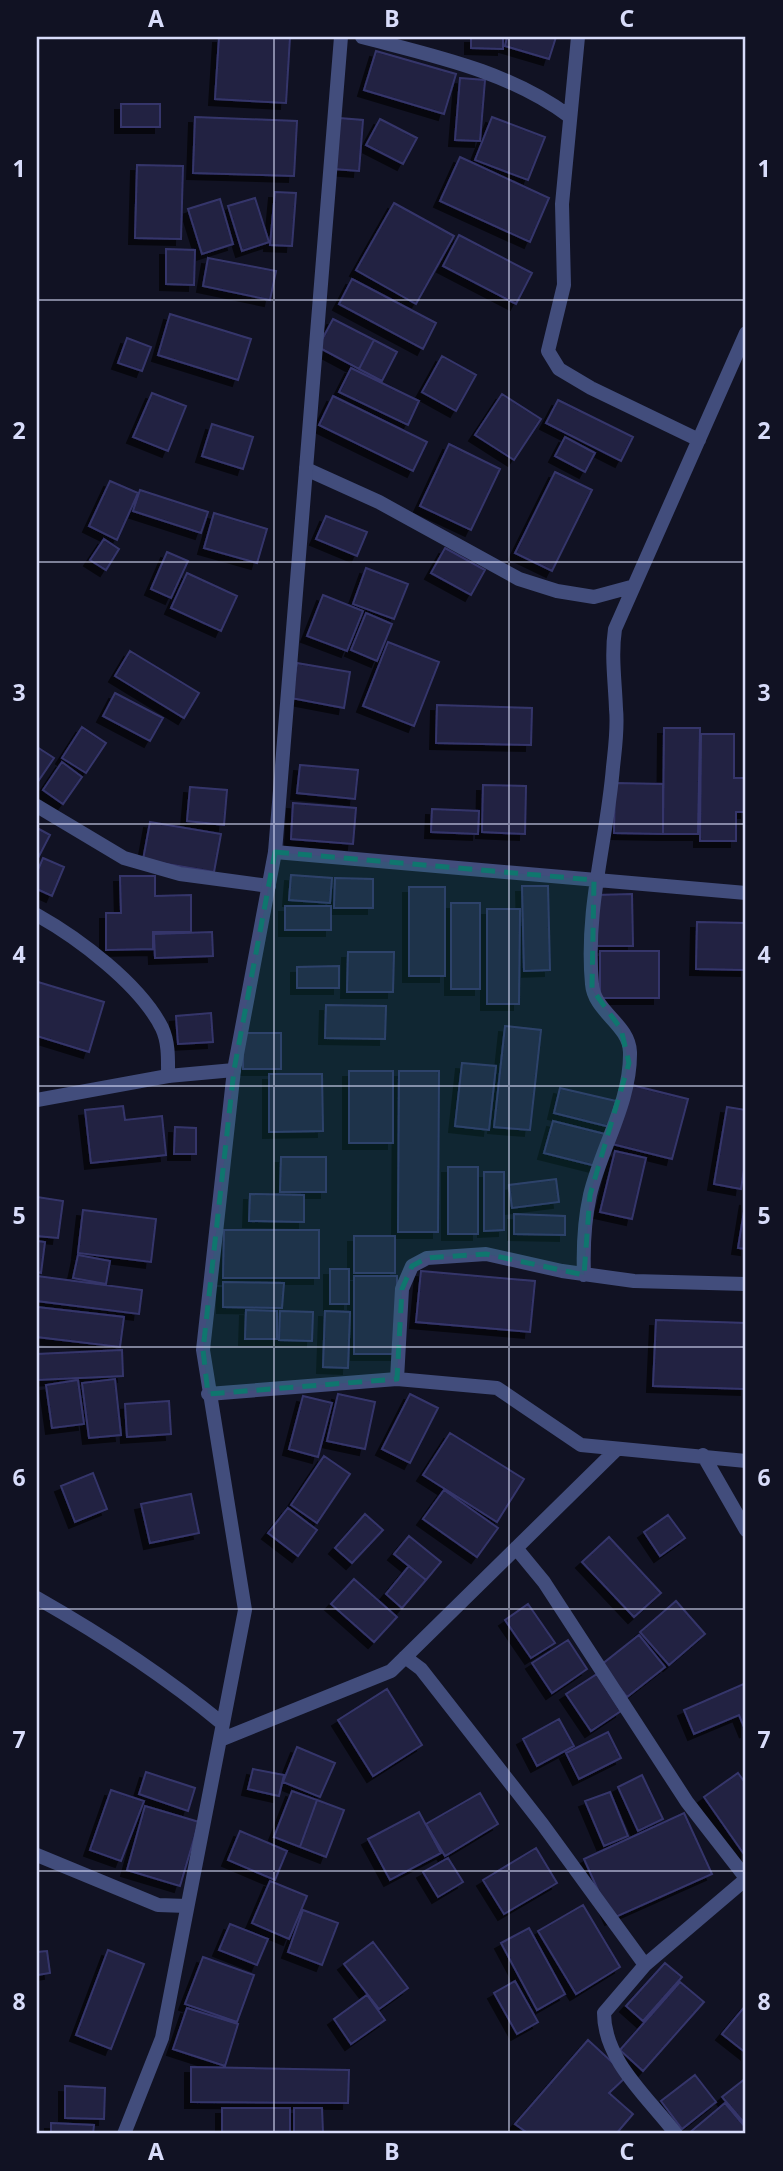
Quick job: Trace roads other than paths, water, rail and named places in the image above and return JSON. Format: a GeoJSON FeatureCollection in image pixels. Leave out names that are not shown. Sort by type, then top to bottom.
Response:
{"type":"FeatureCollection","features":[{"type":"Feature","properties":{"kind":"street"},"geometry":{"type":"LineString","coordinates":[[124,2134],[162,2038],[246,1610],[208,1394],[203,1350],[234,1070],[275,852],[341,37]]}},
{"type":"Feature","properties":{"kind":"street"},"geometry":{"type":"LineString","coordinates":[[362,37],[488,72],[546,99],[569,116]]}},
{"type":"Feature","properties":{"kind":"street"},"geometry":{"type":"LineString","coordinates":[[578,37],[562,204],[566,265],[564,285],[548,351],[559,369],[591,388],[699,440]]}},
{"type":"Feature","properties":{"kind":"street"},"geometry":{"type":"LineString","coordinates":[[584,1275],[583,1240],[590,1195],[621,1103],[629,1055],[621,1029],[599,1005],[592,989],[590,964],[594,880],[609,813],[617,726],[612,664],[614,640],[631,587],[746,333]]}},
{"type":"Feature","properties":{"kind":"street"},"geometry":{"type":"LineString","coordinates":[[306,469],[391,509],[519,579],[557,591],[594,597],[631,587]]}},
{"type":"Feature","properties":{"kind":"street"},"geometry":{"type":"LineString","coordinates":[[37,806],[124,858],[180,874],[269,886]]}},
{"type":"Feature","properties":{"kind":"street"},"geometry":{"type":"LineString","coordinates":[[275,852],[746,893]]}},
{"type":"Feature","properties":{"kind":"street"},"geometry":{"type":"LineString","coordinates":[[37,915],[68,932],[100,956],[150,1011],[163,1029],[169,1052],[168,1076]]}},
{"type":"Feature","properties":{"kind":"street"},"geometry":{"type":"LineString","coordinates":[[37,1101],[168,1076],[234,1070]]}},
{"type":"Feature","properties":{"kind":"street"},"geometry":{"type":"LineString","coordinates":[[397,1379],[402,1289],[412,1266],[427,1258],[486,1254],[584,1275],[634,1281],[746,1284]]}},
{"type":"Feature","properties":{"kind":"street"},"geometry":{"type":"LineString","coordinates":[[208,1394],[397,1379],[497,1388],[581,1446],[746,1461]]}},
{"type":"Feature","properties":{"kind":"street"},"geometry":{"type":"LineString","coordinates":[[220,1740],[391,1671],[617,1449]]}},
{"type":"Feature","properties":{"kind":"street"},"geometry":{"type":"LineString","coordinates":[[703,1455],[746,1530]]}},
{"type":"Feature","properties":{"kind":"street"},"geometry":{"type":"LineString","coordinates":[[516,1548],[544,1582],[687,1802],[746,1878],[645,1965],[608,2005],[604,2024],[620,2065],[676,2134]]}},
{"type":"Feature","properties":{"kind":"street"},"geometry":{"type":"LineString","coordinates":[[37,1598],[93,1630],[185,1693],[223,1724]]}},
{"type":"Feature","properties":{"kind":"street"},"geometry":{"type":"LineString","coordinates":[[405,1657],[421,1669],[543,1825],[645,1965]]}},
{"type":"Feature","properties":{"kind":"street"},"geometry":{"type":"LineString","coordinates":[[37,1855],[158,1905],[187,1906]]}}]}
